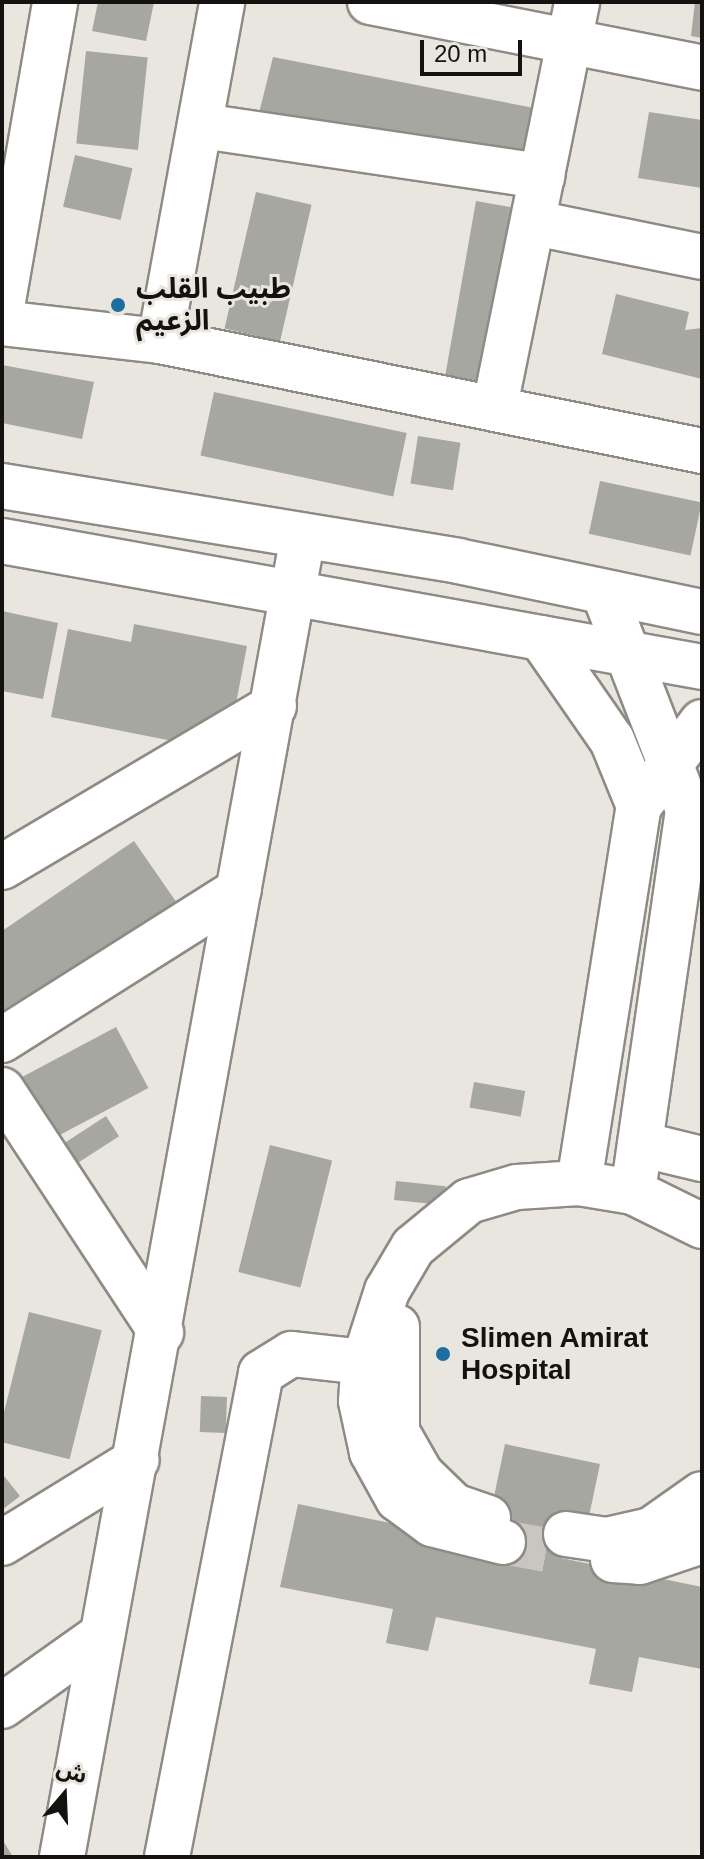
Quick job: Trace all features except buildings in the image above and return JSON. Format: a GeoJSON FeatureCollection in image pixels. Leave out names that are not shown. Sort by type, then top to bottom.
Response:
{"type":"FeatureCollection","features":[{"type":"Feature","properties":{"kind":"street"},"geometry":{"type":"LineString","coordinates":[[2,307],[21,85],[55,2]]}},
{"type":"Feature","properties":{"kind":"street"},"geometry":{"type":"LineString","coordinates":[[160,341],[202,126],[222,2]]}},
{"type":"Feature","properties":{"kind":"street"},"geometry":{"type":"LineString","coordinates":[[370,2],[572,20],[702,68]]}},
{"type":"Feature","properties":{"kind":"street"},"geometry":{"type":"LineString","coordinates":[[495,406],[535,223],[572,20]]}},
{"type":"Feature","properties":{"kind":"street"},"geometry":{"type":"LineString","coordinates":[[202,126],[542,176]]}},
{"type":"Feature","properties":{"kind":"street"},"geometry":{"type":"LineString","coordinates":[[535,223],[702,257]]}},
{"type":"Feature","properties":{"kind":"street"},"geometry":{"type":"LineString","coordinates":[[2,323],[160,341],[495,406],[702,451]]}},
{"type":"Feature","properties":{"kind":"street"},"geometry":{"type":"LineString","coordinates":[[2,486],[303,536],[702,612]]}},
{"type":"Feature","properties":{"kind":"street"},"geometry":{"type":"LineString","coordinates":[[62,1857],[161,1332],[303,536]]}},
{"type":"Feature","properties":{"kind":"street"},"geometry":{"type":"LineString","coordinates":[[2,541],[702,667]]}},
{"type":"Feature","properties":{"kind":"street"},"geometry":{"type":"LineString","coordinates":[[604,593],[688,792]]}},
{"type":"Feature","properties":{"kind":"street"},"geometry":{"type":"LineString","coordinates":[[541,638],[612,740],[639,806],[579,1183]]}},
{"type":"Feature","properties":{"kind":"street"},"geometry":{"type":"LineString","coordinates":[[2,867],[274,706]]}},
{"type":"Feature","properties":{"kind":"street"},"geometry":{"type":"LineString","coordinates":[[633,1192],[688,792],[702,722]]}},
{"type":"Feature","properties":{"kind":"street"},"geometry":{"type":"LineString","coordinates":[[639,806],[688,792]]}},
{"type":"Feature","properties":{"kind":"street"},"geometry":{"type":"LineString","coordinates":[[2,1040],[239,890]]}},
{"type":"Feature","properties":{"kind":"street"},"geometry":{"type":"LineString","coordinates":[[2,1090],[161,1332]]}},
{"type":"Feature","properties":{"kind":"street"},"geometry":{"type":"LineString","coordinates":[[640,1144],[702,1159]]}},
{"type":"Feature","properties":{"kind":"street"},"geometry":{"type":"LineString","coordinates":[[469,1201],[418,1270],[398,1325],[397,1432],[421,1474],[454,1506],[505,1532],[432,1524],[398,1499],[372,1452],[361,1401],[364,1362],[387,1291],[413,1247],[469,1201],[517,1187],[579,1183],[633,1192],[702,1226]]}},
{"type":"Feature","properties":{"kind":"street"},"geometry":{"type":"LineString","coordinates":[[167,1857],[261,1373],[292,1354],[364,1362]]}},
{"type":"Feature","properties":{"kind":"street"},"geometry":{"type":"LineString","coordinates":[[2,1543],[137,1460]]}},
{"type":"Feature","properties":{"kind":"street"},"geometry":{"type":"LineString","coordinates":[[702,1494],[651,1530],[607,1540],[564,1544],[640,1562],[702,1541]]}},
{"type":"Feature","properties":{"kind":"street"},"geometry":{"type":"LineString","coordinates":[[2,1706],[102,1635]]}},
{"type":"Feature","properties":{"kind":"street"},"geometry":{"type":"LineString","coordinates":[[188,1761],[198,1857]]}},
{"type":"Feature","properties":{"kind":"tunnel"},"geometry":{"type":"LineString","coordinates":[[503,1542],[563,1553]]}},
{"type":"Feature","properties":{"kind":"place","name":"طبيب القلب الزعيم"},"geometry":{"type":"Point","coordinates":[118,305]}},
{"type":"Feature","properties":{"kind":"place","name":"Slimen Amirat Hospital"},"geometry":{"type":"Point","coordinates":[443,1354]}}]}
